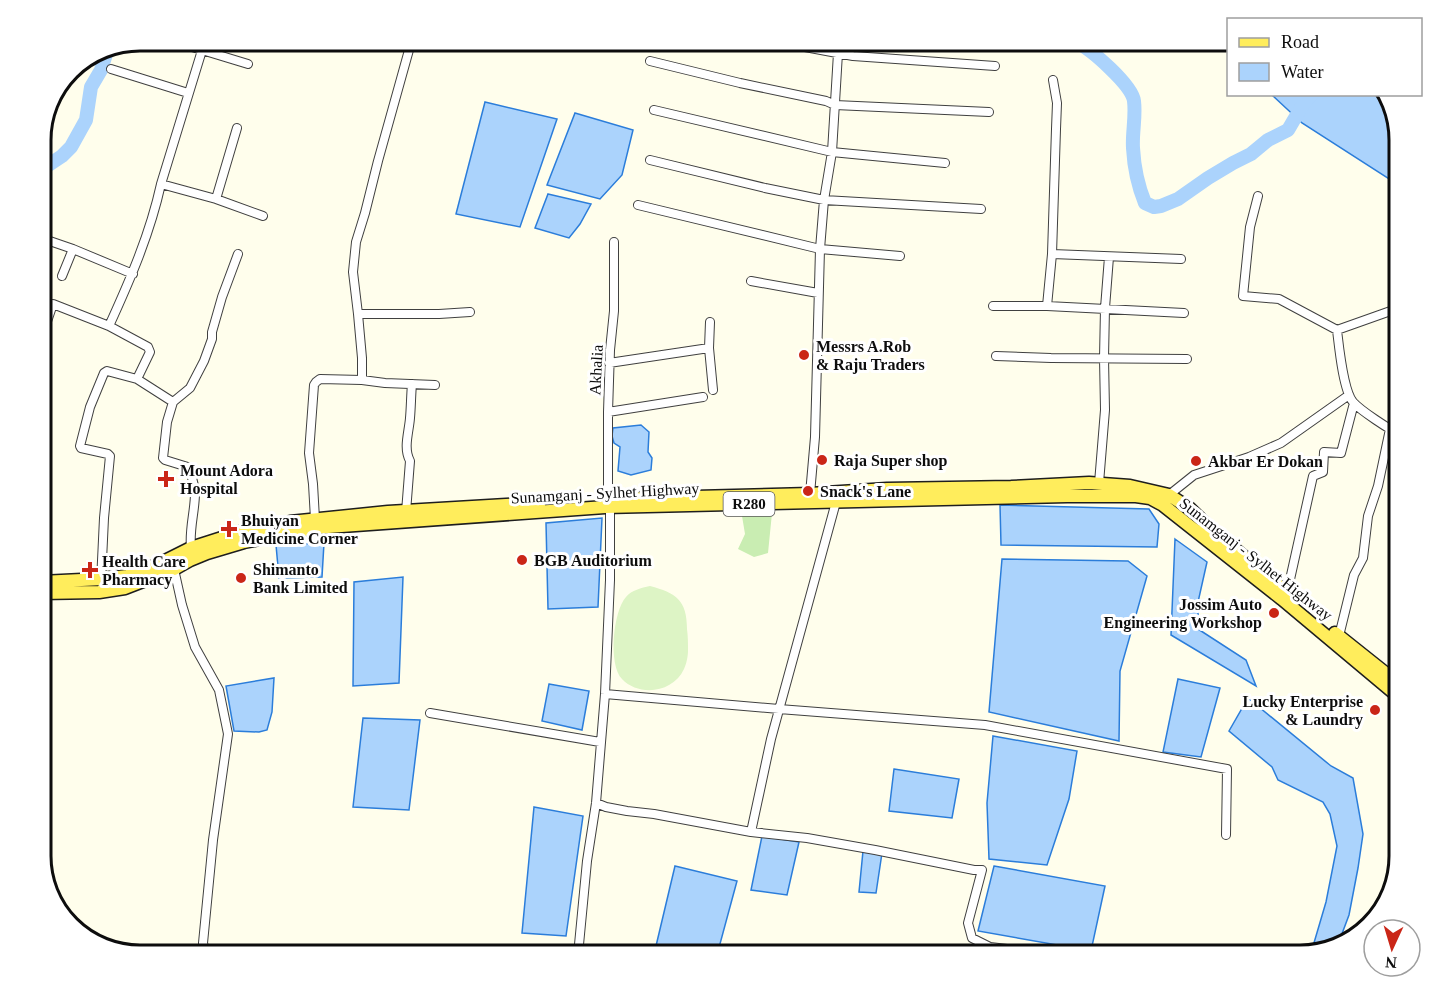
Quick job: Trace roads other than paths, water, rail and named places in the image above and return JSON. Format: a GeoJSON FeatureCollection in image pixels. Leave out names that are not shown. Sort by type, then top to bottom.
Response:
{"type":"FeatureCollection","features":[{"type":"Feature","properties":{"kind":"main road","name":"Sunamganj - Sylhet Highway"},"geometry":{"type":"LineString","coordinates":[[51,582],[127,576],[159,564],[191,548],[244,531],[290,522],[388,512],[887,489],[1099,483],[1131,486],[1169,495],[1189,508],[1287,594],[1389,675]]}},
{"type":"Feature","properties":{"kind":"main road","name":"Sunamganj - Sylhet Highway"},"geometry":{"type":"LineString","coordinates":[[51,592],[99,592],[125,588],[207,553],[244,542],[314,528],[609,503],[836,502],[1136,496],[1150,498],[1163,505],[1389,688]]}},
{"type":"Feature","properties":{"kind":"street"},"geometry":{"type":"LineString","coordinates":[[109,326],[133,274],[155,212],[161,184],[201,51]]}},
{"type":"Feature","properties":{"kind":"street"},"geometry":{"type":"LineString","coordinates":[[208,51],[248,64]]}},
{"type":"Feature","properties":{"kind":"street"},"geometry":{"type":"LineString","coordinates":[[362,380],[362,358],[353,272],[356,242],[409,51]]}},
{"type":"Feature","properties":{"kind":"street"},"geometry":{"type":"LineString","coordinates":[[827,51],[853,56],[995,66]]}},
{"type":"Feature","properties":{"kind":"street"},"geometry":{"type":"LineString","coordinates":[[810,494],[815,437],[820,249],[824,200],[832,152],[838,53]]}},
{"type":"Feature","properties":{"kind":"street"},"geometry":{"type":"LineString","coordinates":[[650,61],[826,101],[835,105],[989,112]]}},
{"type":"Feature","properties":{"kind":"street"},"geometry":{"type":"LineString","coordinates":[[111,69],[189,93]]}},
{"type":"Feature","properties":{"kind":"street"},"geometry":{"type":"LineString","coordinates":[[1047,306],[1052,254],[1057,103],[1053,80]]}},
{"type":"Feature","properties":{"kind":"street"},"geometry":{"type":"LineString","coordinates":[[654,110],[832,152],[945,163]]}},
{"type":"Feature","properties":{"kind":"street"},"geometry":{"type":"LineString","coordinates":[[216,199],[237,128]]}},
{"type":"Feature","properties":{"kind":"street"},"geometry":{"type":"LineString","coordinates":[[650,160],[824,200],[981,209]]}},
{"type":"Feature","properties":{"kind":"street"},"geometry":{"type":"LineString","coordinates":[[161,184],[216,199],[262,216]]}},
{"type":"Feature","properties":{"kind":"street"},"geometry":{"type":"LineString","coordinates":[[1258,196],[1250,227],[1243,296],[1279,299],[1338,330],[1389,313]]}},
{"type":"Feature","properties":{"kind":"street"},"geometry":{"type":"LineString","coordinates":[[638,205],[820,249],[900,256]]}},
{"type":"Feature","properties":{"kind":"street"},"geometry":{"type":"LineString","coordinates":[[51,242],[133,274]]}},
{"type":"Feature","properties":{"kind":"street","name":"Akhalia"},"geometry":{"type":"LineString","coordinates":[[580,945],[587,861],[596,803],[605,694],[610,580],[608,412],[609,363],[614,311],[614,242]]}},
{"type":"Feature","properties":{"kind":"street"},"geometry":{"type":"LineString","coordinates":[[62,276],[72,249]]}},
{"type":"Feature","properties":{"kind":"street"},"geometry":{"type":"LineString","coordinates":[[191,548],[195,490],[190,474],[191,468],[163,458],[167,422],[173,402],[190,388],[204,361],[222,297],[238,254]]}},
{"type":"Feature","properties":{"kind":"street"},"geometry":{"type":"LineString","coordinates":[[1052,254],[1181,259]]}},
{"type":"Feature","properties":{"kind":"street"},"geometry":{"type":"LineString","coordinates":[[1099,483],[1106,410],[1104,358],[1109,257]]}},
{"type":"Feature","properties":{"kind":"street"},"geometry":{"type":"LineString","coordinates":[[751,281],[818,292]]}},
{"type":"Feature","properties":{"kind":"street"},"geometry":{"type":"LineString","coordinates":[[51,310],[53,304],[109,326],[148,347],[150,352],[137,379]]}},
{"type":"Feature","properties":{"kind":"street"},"geometry":{"type":"LineString","coordinates":[[993,306],[1105,308],[1184,313]]}},
{"type":"Feature","properties":{"kind":"street"},"geometry":{"type":"LineString","coordinates":[[358,315],[470,312]]}},
{"type":"Feature","properties":{"kind":"street"},"geometry":{"type":"LineString","coordinates":[[710,322],[709,348],[713,390]]}},
{"type":"Feature","properties":{"kind":"street"},"geometry":{"type":"LineString","coordinates":[[1338,330],[1340,357],[1353,403],[1389,428]]}},
{"type":"Feature","properties":{"kind":"street"},"geometry":{"type":"LineString","coordinates":[[609,363],[709,348]]}},
{"type":"Feature","properties":{"kind":"street"},"geometry":{"type":"LineString","coordinates":[[996,356],[1187,359]]}},
{"type":"Feature","properties":{"kind":"street"},"geometry":{"type":"LineString","coordinates":[[99,592],[102,579],[104,518],[110,456],[80,446],[90,407],[107,371],[137,379],[173,402]]}},
{"type":"Feature","properties":{"kind":"street"},"geometry":{"type":"LineString","coordinates":[[315,519],[309,453],[316,382],[320,379],[362,380],[435,385]]}},
{"type":"Feature","properties":{"kind":"street"},"geometry":{"type":"LineString","coordinates":[[406,512],[410,461],[407,446],[412,384]]}},
{"type":"Feature","properties":{"kind":"street"},"geometry":{"type":"LineString","coordinates":[[1169,495],[1194,475],[1249,457],[1281,443],[1349,395]]}},
{"type":"Feature","properties":{"kind":"street"},"geometry":{"type":"LineString","coordinates":[[608,412],[703,397]]}},
{"type":"Feature","properties":{"kind":"street"},"geometry":{"type":"LineString","coordinates":[[1287,594],[1313,476],[1323,472],[1324,452],[1341,453],[1353,403]]}},
{"type":"Feature","properties":{"kind":"street"},"geometry":{"type":"LineString","coordinates":[[1339,636],[1354,575],[1363,558],[1368,516],[1378,486],[1389,434]]}},
{"type":"Feature","properties":{"kind":"street"},"geometry":{"type":"LineString","coordinates":[[751,832],[771,739],[836,502]]}},
{"type":"Feature","properties":{"kind":"street"},"geometry":{"type":"LineString","coordinates":[[174,569],[195,647],[219,690],[228,734],[212,851],[203,945]]}},
{"type":"Feature","properties":{"kind":"street"},"geometry":{"type":"LineString","coordinates":[[605,694],[985,724],[1227,769],[1226,836]]}},
{"type":"Feature","properties":{"kind":"street"},"geometry":{"type":"LineString","coordinates":[[430,713],[600,742]]}},
{"type":"Feature","properties":{"kind":"street"},"geometry":{"type":"LineString","coordinates":[[596,803],[627,811],[751,832],[807,838],[982,870],[968,923],[972,938],[988,945]]}},
{"type":"Feature","properties":{"kind":"water"},"geometry":{"type":"Polygon","coordinates":[[[1273,96],[1377,96],[1386,117],[1388,129],[1389,179],[1302,123],[1273,96]]]}},
{"type":"Feature","properties":{"kind":"water"},"geometry":{"type":"Polygon","coordinates":[[[485,102],[557,119],[520,227],[456,214],[485,102]]]}},
{"type":"Feature","properties":{"kind":"water"},"geometry":{"type":"Polygon","coordinates":[[[575,113],[633,130],[622,175],[600,199],[547,185],[575,113]]]}},
{"type":"Feature","properties":{"kind":"water"},"geometry":{"type":"Polygon","coordinates":[[[548,194],[591,204],[569,238],[535,228],[548,194]]]}},
{"type":"Feature","properties":{"kind":"water"},"geometry":{"type":"Polygon","coordinates":[[[641,425],[649,432],[648,452],[652,458],[651,470],[631,475],[618,471],[620,447],[614,443],[613,428],[641,425]]]}},
{"type":"Feature","properties":{"kind":"water"},"geometry":{"type":"Polygon","coordinates":[[[1000,505],[1149,509],[1159,524],[1157,547],[1001,545],[1000,505]]]}},
{"type":"Feature","properties":{"kind":"water"},"geometry":{"type":"Polygon","coordinates":[[[602,518],[598,607],[548,609],[546,523],[602,518]]]}},
{"type":"Feature","properties":{"kind":"water"},"geometry":{"type":"Polygon","coordinates":[[[1175,539],[1207,562],[1198,602],[1198,629],[1246,660],[1256,686],[1171,635],[1175,539]]]}},
{"type":"Feature","properties":{"kind":"water"},"geometry":{"type":"Polygon","coordinates":[[[324,543],[322,577],[279,578],[276,545],[324,543]]]}},
{"type":"Feature","properties":{"kind":"water"},"geometry":{"type":"Polygon","coordinates":[[[1002,559],[1128,561],[1147,576],[1120,671],[1119,741],[989,712],[1002,559]]]}},
{"type":"Feature","properties":{"kind":"water"},"geometry":{"type":"Polygon","coordinates":[[[403,577],[399,683],[353,686],[354,582],[403,577]]]}},
{"type":"Feature","properties":{"kind":"water"},"geometry":{"type":"Polygon","coordinates":[[[274,678],[272,712],[267,730],[234,731],[226,686],[274,678]]]}},
{"type":"Feature","properties":{"kind":"water"},"geometry":{"type":"Polygon","coordinates":[[[1178,679],[1220,688],[1201,757],[1163,752],[1178,679]]]}},
{"type":"Feature","properties":{"kind":"water"},"geometry":{"type":"Polygon","coordinates":[[[549,684],[589,691],[582,730],[542,721],[549,684]]]}},
{"type":"Feature","properties":{"kind":"water"},"geometry":{"type":"Polygon","coordinates":[[[1248,698],[1331,766],[1353,778],[1363,834],[1349,915],[1339,936],[1314,944],[1326,902],[1337,846],[1330,814],[1323,802],[1278,780],[1272,767],[1229,731],[1248,698]]]}},
{"type":"Feature","properties":{"kind":"water"},"geometry":{"type":"Polygon","coordinates":[[[363,718],[420,720],[409,810],[353,807],[363,718]]]}},
{"type":"Feature","properties":{"kind":"water"},"geometry":{"type":"Polygon","coordinates":[[[993,736],[1077,751],[1069,799],[1047,865],[989,859],[987,803],[993,736]]]}},
{"type":"Feature","properties":{"kind":"water"},"geometry":{"type":"Polygon","coordinates":[[[894,769],[959,779],[952,818],[889,811],[894,769]]]}},
{"type":"Feature","properties":{"kind":"water"},"geometry":{"type":"Polygon","coordinates":[[[534,807],[583,816],[566,936],[522,933],[534,807]]]}},
{"type":"Feature","properties":{"kind":"water"},"geometry":{"type":"Polygon","coordinates":[[[762,836],[799,842],[787,895],[751,890],[762,836]]]}},
{"type":"Feature","properties":{"kind":"water"},"geometry":{"type":"Polygon","coordinates":[[[863,851],[882,853],[876,893],[859,892],[863,851]]]}},
{"type":"Feature","properties":{"kind":"water"},"geometry":{"type":"Polygon","coordinates":[[[675,866],[737,881],[720,945],[656,945],[675,866]]]}},
{"type":"Feature","properties":{"kind":"water"},"geometry":{"type":"Polygon","coordinates":[[[994,866],[1105,886],[1092,945],[1057,945],[978,931],[994,866]]]}},
{"type":"Feature","properties":{"kind":"waterway"},"geometry":{"type":"LineString","coordinates":[[1090,51],[1119,77],[1132,94],[1134,162],[1145,203],[1154,207],[1178,199],[1208,178],[1251,154],[1268,140],[1288,130],[1310,96]]}},
{"type":"Feature","properties":{"kind":"waterway"},"geometry":{"type":"LineString","coordinates":[[51,163],[71,147],[86,120],[91,87],[105,59]]}},
{"type":"Feature","properties":{"kind":"place","name":"Messrs A.Rob & Raju Traders"},"geometry":{"type":"Point","coordinates":[804,355]}},
{"type":"Feature","properties":{"kind":"place","name":"Raja Super shop"},"geometry":{"type":"Point","coordinates":[822,460]}},
{"type":"Feature","properties":{"kind":"place","name":"Akbar Er Dokan"},"geometry":{"type":"Point","coordinates":[1196,461]}},
{"type":"Feature","properties":{"kind":"place","name":"Mount Adora Hospital"},"geometry":{"type":"Point","coordinates":[166,479]}},
{"type":"Feature","properties":{"kind":"place","name":"Snack's Lane"},"geometry":{"type":"Point","coordinates":[808,491]}},
{"type":"Feature","properties":{"kind":"place","name":"Bhuiyan Medicine Corner"},"geometry":{"type":"Point","coordinates":[229,529]}},
{"type":"Feature","properties":{"kind":"place","name":"BGB Auditorium"},"geometry":{"type":"Point","coordinates":[522,560]}},
{"type":"Feature","properties":{"kind":"place","name":"Health Care Pharmacy"},"geometry":{"type":"Point","coordinates":[90,570]}},
{"type":"Feature","properties":{"kind":"place","name":"Shimanto Bank Limited"},"geometry":{"type":"Point","coordinates":[241,578]}},
{"type":"Feature","properties":{"kind":"place","name":"Jossim Auto Engineering Workshop"},"geometry":{"type":"Point","coordinates":[1274,613]}},
{"type":"Feature","properties":{"kind":"place","name":"Lucky Enterprise & Laundry"},"geometry":{"type":"Point","coordinates":[1375,710]}}]}
